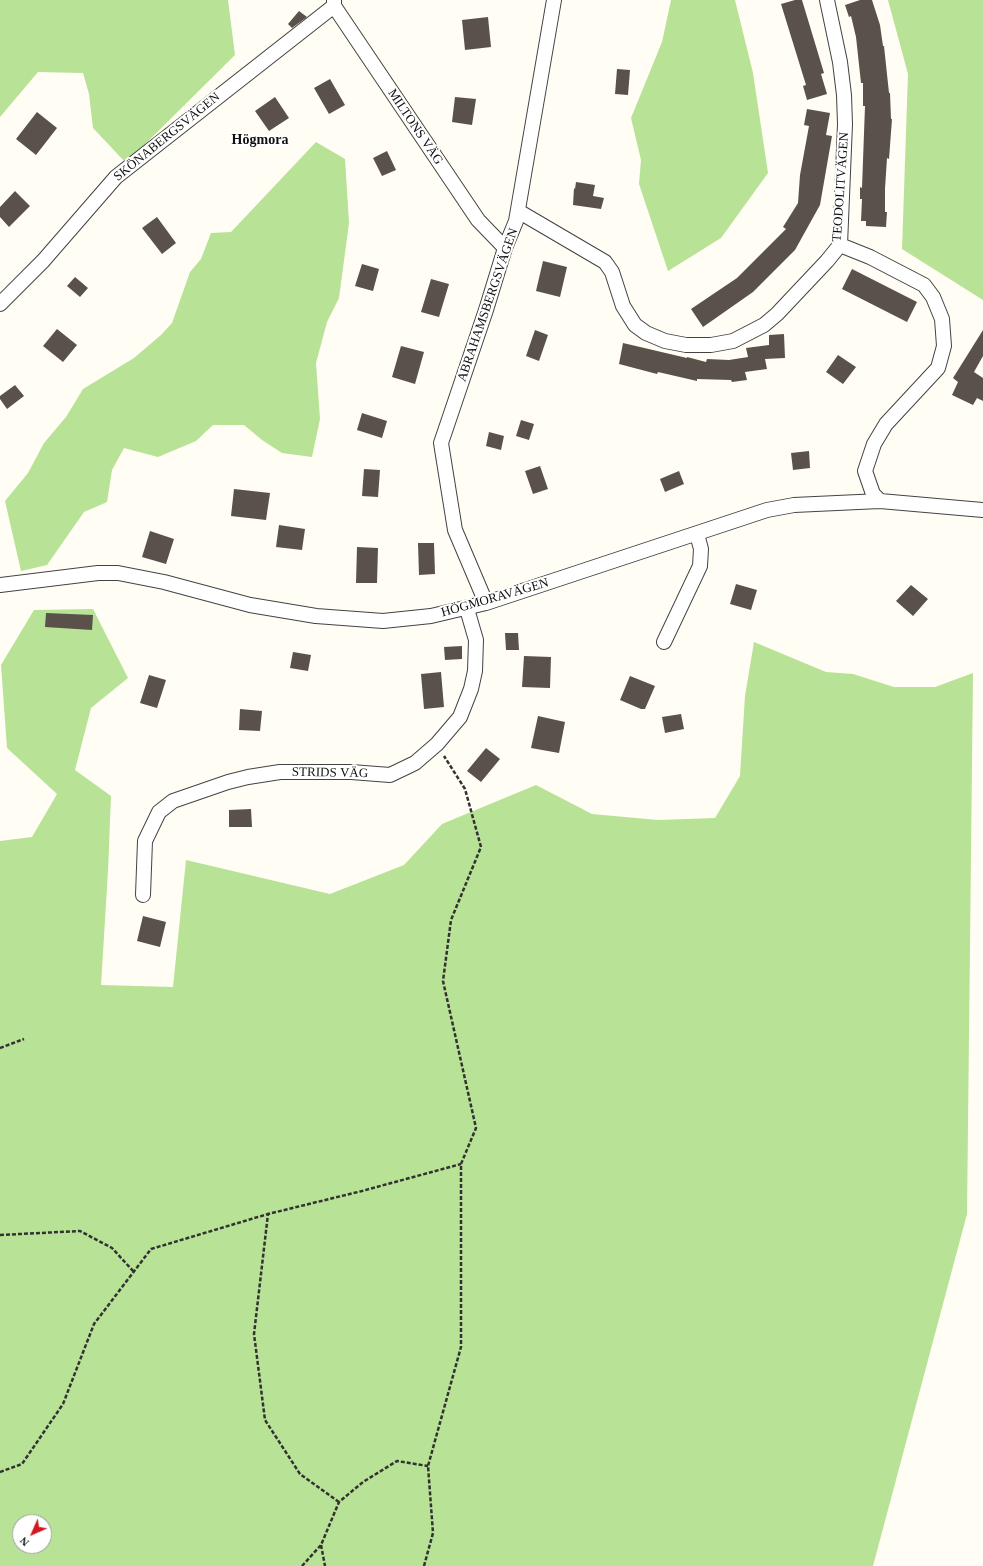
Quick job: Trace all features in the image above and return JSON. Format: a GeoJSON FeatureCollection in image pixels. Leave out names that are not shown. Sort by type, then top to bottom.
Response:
{"type":"FeatureCollection","features":[{"type":"Feature","properties":{"kind":"street","name":"ABRAHAMSBERGSVÄGEN"},"geometry":{"type":"LineString","coordinates":[[486,603],[455,530],[441,443],[486,310],[505,248],[516,221],[554,0]]}},
{"type":"Feature","properties":{"kind":"street","name":"TEODOLITVÄGEN"},"geometry":{"type":"LineString","coordinates":[[518,211],[605,262],[612,272],[624,306],[635,325],[646,333],[664,341],[686,345],[711,345],[734,341],[764,325],[778,314],[840,245],[845,132],[844,95],[840,62],[827,0]]}},
{"type":"Feature","properties":{"kind":"street","name":"MILTONS VÄG"},"geometry":{"type":"LineString","coordinates":[[334,3],[478,220],[505,248]]}},
{"type":"Feature","properties":{"kind":"street","name":"SKÖNABERGSVÄGEN"},"geometry":{"type":"LineString","coordinates":[[0,304],[43,261],[116,177],[334,3]]}},
{"type":"Feature","properties":{"kind":"street"},"geometry":{"type":"LineString","coordinates":[[840,245],[870,257],[924,285],[934,297],[942,319],[944,346],[938,368],[886,424],[874,444],[865,471],[873,494],[880,501]]}},
{"type":"Feature","properties":{"kind":"street","name":"HÖGMORAVÄGEN"},"geometry":{"type":"LineString","coordinates":[[0,585],[98,573],[118,573],[164,582],[250,605],[316,616],[383,621],[431,616],[467,609],[591,570],[639,552],[684,537],[698,534],[767,510],[794,505],[880,501],[983,510]]}},
{"type":"Feature","properties":{"kind":"street"},"geometry":{"type":"LineString","coordinates":[[664,642],[700,566],[698,534]]}},
{"type":"Feature","properties":{"kind":"street","name":"STRIDS VÄG"},"geometry":{"type":"LineString","coordinates":[[143,895],[146,840],[159,812],[173,801],[228,782],[280,772],[351,772],[390,775],[414,763],[438,744],[460,717],[475,670],[476,640],[467,609]]}},
{"type":"Feature","properties":{"kind":"path"},"geometry":{"type":"LineString","coordinates":[[424,1566],[433,1533],[428,1466],[461,1347],[461,1164],[476,1128],[442,981],[451,920],[481,848],[465,789],[438,744]]}},
{"type":"Feature","properties":{"kind":"path"},"geometry":{"type":"LineString","coordinates":[[0,1048],[24,1039]]}},
{"type":"Feature","properties":{"kind":"path"},"geometry":{"type":"LineString","coordinates":[[0,1472],[22,1464],[63,1404],[94,1324],[150,1249],[268,1214],[362,1192],[461,1164]]}},
{"type":"Feature","properties":{"kind":"path"},"geometry":{"type":"LineString","coordinates":[[268,1214],[254,1334],[265,1420],[300,1474],[339,1502]]}},
{"type":"Feature","properties":{"kind":"path"},"geometry":{"type":"LineString","coordinates":[[0,1235],[80,1231],[112,1248],[134,1272]]}},
{"type":"Feature","properties":{"kind":"path"},"geometry":{"type":"LineString","coordinates":[[302,1566],[321,1545],[339,1502],[363,1482],[397,1461],[428,1466]]}},
{"type":"Feature","properties":{"kind":"path"},"geometry":{"type":"LineString","coordinates":[[321,1545],[325,1566]]}},
{"type":"Feature","properties":{"kind":"green space"},"geometry":{"type":"Polygon","coordinates":[[[0,0],[228,0],[235,55],[126,163],[93,128],[89,94],[83,73],[38,72],[0,117],[0,0]]]}},
{"type":"Feature","properties":{"kind":"green space"},"geometry":{"type":"Polygon","coordinates":[[[671,0],[735,0],[753,73],[768,173],[721,238],[668,271],[639,184],[641,160],[631,118],[662,42],[671,0]]]}},
{"type":"Feature","properties":{"kind":"green space"},"geometry":{"type":"Polygon","coordinates":[[[888,0],[983,0],[983,300],[902,249],[908,74],[888,0]]]}},
{"type":"Feature","properties":{"kind":"green space"},"geometry":{"type":"Polygon","coordinates":[[[316,142],[345,159],[349,223],[339,298],[327,322],[316,363],[320,419],[312,457],[282,453],[262,440],[244,425],[213,425],[196,441],[158,457],[124,448],[112,470],[107,502],[84,512],[47,565],[21,571],[5,501],[28,473],[44,443],[66,417],[83,389],[134,358],[161,335],[172,323],[190,272],[201,259],[211,233],[231,232],[316,142]]]}},
{"type":"Feature","properties":{"kind":"green space"},"geometry":{"type":"Polygon","coordinates":[[[93,609],[128,678],[91,708],[75,770],[111,796],[101,985],[173,987],[186,860],[330,894],[404,865],[442,824],[536,785],[592,814],[658,820],[715,818],[740,776],[745,696],[754,642],[826,672],[853,674],[894,687],[935,687],[973,673],[967,1214],[873,1566],[0,1566],[0,841],[32,837],[57,794],[7,748],[1,665],[34,610],[93,609]]]}},
{"type":"Feature","properties":{"kind":"building"},"geometry":{"type":"Polygon","coordinates":[[[795,0],[802,0],[824,73],[821,74],[827,94],[807,100],[803,86],[806,85],[781,4],[795,0]]]}},
{"type":"Feature","properties":{"kind":"building"},"geometry":{"type":"Polygon","coordinates":[[[860,0],[872,0],[880,25],[890,93],[892,119],[885,189],[885,212],[887,212],[886,227],[866,226],[866,221],[861,221],[862,199],[860,199],[860,187],[862,188],[865,106],[863,106],[863,83],[861,83],[856,37],[851,16],[849,17],[845,5],[860,0]]]}},
{"type":"Feature","properties":{"kind":"building"},"geometry":{"type":"Polygon","coordinates":[[[299,11],[307,17],[292,28],[288,24],[299,11]]]}},
{"type":"Feature","properties":{"kind":"building"},"geometry":{"type":"Polygon","coordinates":[[[488,17],[491,47],[465,50],[462,20],[488,17]]]}},
{"type":"Feature","properties":{"kind":"building"},"geometry":{"type":"Polygon","coordinates":[[[617,69],[630,70],[628,95],[615,94],[617,69]]]}},
{"type":"Feature","properties":{"kind":"building"},"geometry":{"type":"Polygon","coordinates":[[[330,79],[345,105],[329,114],[314,88],[330,79]]]}},
{"type":"Feature","properties":{"kind":"building"},"geometry":{"type":"Polygon","coordinates":[[[275,97],[289,118],[269,131],[255,111],[275,97]]]}},
{"type":"Feature","properties":{"kind":"building"},"geometry":{"type":"Polygon","coordinates":[[[455,97],[476,99],[472,125],[452,122],[455,97]]]}},
{"type":"Feature","properties":{"kind":"building"},"geometry":{"type":"Polygon","coordinates":[[[807,109],[830,113],[826,135],[832,136],[820,205],[795,250],[753,292],[703,327],[691,309],[737,278],[786,229],[783,227],[798,203],[800,175],[809,126],[804,125],[807,109]]]}},
{"type":"Feature","properties":{"kind":"building"},"geometry":{"type":"Polygon","coordinates":[[[37,112],[57,128],[36,155],[16,139],[37,112]]]}},
{"type":"Feature","properties":{"kind":"building"},"geometry":{"type":"Polygon","coordinates":[[[387,151],[396,170],[382,176],[373,158],[387,151]]]}},
{"type":"Feature","properties":{"kind":"building"},"geometry":{"type":"Polygon","coordinates":[[[576,182],[595,185],[593,196],[604,198],[601,209],[573,205],[574,188],[575,189],[576,182]]]}},
{"type":"Feature","properties":{"kind":"building"},"geometry":{"type":"Polygon","coordinates":[[[15,191],[30,206],[9,227],[0,217],[0,207],[15,191]]]}},
{"type":"Feature","properties":{"kind":"building"},"geometry":{"type":"Polygon","coordinates":[[[157,217],[176,243],[162,254],[142,228],[157,217]]]}},
{"type":"Feature","properties":{"kind":"building"},"geometry":{"type":"Polygon","coordinates":[[[543,261],[567,267],[560,297],[536,291],[543,261]]]}},
{"type":"Feature","properties":{"kind":"building"},"geometry":{"type":"Polygon","coordinates":[[[362,264],[379,269],[373,291],[355,286],[362,264]]]}},
{"type":"Feature","properties":{"kind":"building"},"geometry":{"type":"Polygon","coordinates":[[[852,269],[917,302],[907,322],[842,289],[852,269]]]}},
{"type":"Feature","properties":{"kind":"building"},"geometry":{"type":"Polygon","coordinates":[[[75,277],[88,288],[80,297],[67,286],[75,277]]]}},
{"type":"Feature","properties":{"kind":"building"},"geometry":{"type":"Polygon","coordinates":[[[431,279],[449,284],[439,317],[421,312],[431,279]]]}},
{"type":"Feature","properties":{"kind":"building"},"geometry":{"type":"Polygon","coordinates":[[[57,329],[77,345],[63,362],[43,346],[57,329]]]}},
{"type":"Feature","properties":{"kind":"building"},"geometry":{"type":"Polygon","coordinates":[[[535,330],[548,335],[539,361],[526,356],[535,330]]]}},
{"type":"Feature","properties":{"kind":"building"},"geometry":{"type":"Polygon","coordinates":[[[983,330],[983,356],[974,372],[983,378],[983,401],[977,398],[973,405],[952,395],[958,382],[953,378],[983,330]]]}},
{"type":"Feature","properties":{"kind":"building"},"geometry":{"type":"Polygon","coordinates":[[[784,334],[785,358],[765,359],[767,369],[745,372],[747,380],[732,382],[731,380],[697,379],[697,381],[658,372],[657,374],[619,364],[623,343],[706,362],[707,359],[729,360],[748,357],[746,348],[769,345],[769,335],[784,334]]]}},
{"type":"Feature","properties":{"kind":"building"},"geometry":{"type":"Polygon","coordinates":[[[401,346],[424,352],[415,384],[392,377],[401,346]]]}},
{"type":"Feature","properties":{"kind":"building"},"geometry":{"type":"Polygon","coordinates":[[[838,355],[856,367],[843,384],[826,372],[838,355]]]}},
{"type":"Feature","properties":{"kind":"building"},"geometry":{"type":"Polygon","coordinates":[[[15,385],[24,396],[7,409],[0,399],[0,396],[15,385]]]}},
{"type":"Feature","properties":{"kind":"building"},"geometry":{"type":"Polygon","coordinates":[[[362,413],[387,421],[382,438],[357,430],[362,413]]]}},
{"type":"Feature","properties":{"kind":"building"},"geometry":{"type":"Polygon","coordinates":[[[521,420],[534,424],[529,440],[516,436],[521,420]]]}},
{"type":"Feature","properties":{"kind":"building"},"geometry":{"type":"Polygon","coordinates":[[[489,432],[504,436],[501,450],[486,446],[489,432]]]}},
{"type":"Feature","properties":{"kind":"building"},"geometry":{"type":"Polygon","coordinates":[[[809,451],[810,468],[793,470],[791,453],[809,451]]]}},
{"type":"Feature","properties":{"kind":"building"},"geometry":{"type":"Polygon","coordinates":[[[540,466],[548,489],[533,494],[525,471],[540,466]]]}},
{"type":"Feature","properties":{"kind":"building"},"geometry":{"type":"Polygon","coordinates":[[[364,469],[380,470],[378,497],[362,496],[364,469]]]}},
{"type":"Feature","properties":{"kind":"building"},"geometry":{"type":"Polygon","coordinates":[[[679,471],[684,484],[665,492],[660,479],[679,471]]]}},
{"type":"Feature","properties":{"kind":"building"},"geometry":{"type":"Polygon","coordinates":[[[234,489],[270,493],[266,520],[231,516],[234,489]]]}},
{"type":"Feature","properties":{"kind":"building"},"geometry":{"type":"Polygon","coordinates":[[[279,525],[305,529],[302,550],[276,547],[279,525]]]}},
{"type":"Feature","properties":{"kind":"building"},"geometry":{"type":"Polygon","coordinates":[[[150,531],[174,539],[166,564],[142,557],[150,531]]]}},
{"type":"Feature","properties":{"kind":"building"},"geometry":{"type":"Polygon","coordinates":[[[418,543],[434,543],[435,574],[419,575],[418,543]]]}},
{"type":"Feature","properties":{"kind":"building"},"geometry":{"type":"Polygon","coordinates":[[[357,547],[378,548],[377,583],[356,583],[357,547]]]}},
{"type":"Feature","properties":{"kind":"building"},"geometry":{"type":"Polygon","coordinates":[[[736,584],[757,590],[751,610],[730,604],[736,584]]]}},
{"type":"Feature","properties":{"kind":"building"},"geometry":{"type":"Polygon","coordinates":[[[911,585],[928,599],[913,616],[896,601],[911,585]]]}},
{"type":"Feature","properties":{"kind":"building"},"geometry":{"type":"Polygon","coordinates":[[[46,613],[93,615],[92,630],[45,627],[46,613]]]}},
{"type":"Feature","properties":{"kind":"building"},"geometry":{"type":"Polygon","coordinates":[[[505,633],[518,633],[519,650],[506,650],[505,633]]]}},
{"type":"Feature","properties":{"kind":"building"},"geometry":{"type":"Polygon","coordinates":[[[462,646],[462,659],[445,660],[444,647],[462,646]]]}},
{"type":"Feature","properties":{"kind":"building"},"geometry":{"type":"Polygon","coordinates":[[[293,652],[311,655],[308,671],[290,668],[293,652]]]}},
{"type":"Feature","properties":{"kind":"building"},"geometry":{"type":"Polygon","coordinates":[[[524,656],[551,657],[550,688],[522,687],[524,656]]]}},
{"type":"Feature","properties":{"kind":"building"},"geometry":{"type":"Polygon","coordinates":[[[441,672],[444,707],[424,709],[421,674],[441,672]]]}},
{"type":"Feature","properties":{"kind":"building"},"geometry":{"type":"Polygon","coordinates":[[[149,675],[166,680],[157,708],[140,703],[149,675]]]}},
{"type":"Feature","properties":{"kind":"building"},"geometry":{"type":"Polygon","coordinates":[[[630,676],[655,686],[645,709],[641,709],[620,700],[630,676]]]}},
{"type":"Feature","properties":{"kind":"building"},"geometry":{"type":"Polygon","coordinates":[[[240,709],[262,711],[260,731],[239,730],[240,709]]]}},
{"type":"Feature","properties":{"kind":"building"},"geometry":{"type":"Polygon","coordinates":[[[681,714],[684,729],[665,733],[662,717],[681,714]]]}},
{"type":"Feature","properties":{"kind":"building"},"geometry":{"type":"Polygon","coordinates":[[[538,716],[565,722],[559,753],[531,748],[538,716]]]}},
{"type":"Feature","properties":{"kind":"building"},"geometry":{"type":"Polygon","coordinates":[[[486,748],[500,759],[481,782],[467,771],[486,748]]]}},
{"type":"Feature","properties":{"kind":"building"},"geometry":{"type":"Polygon","coordinates":[[[251,809],[252,827],[229,827],[229,810],[251,809]]]}},
{"type":"Feature","properties":{"kind":"building"},"geometry":{"type":"Polygon","coordinates":[[[143,916],[166,922],[160,947],[137,941],[143,916]]]}},
{"type":"Feature","properties":{"kind":"district","name":"Högmora"},"geometry":{"type":"Point","coordinates":[260,140]}}]}
